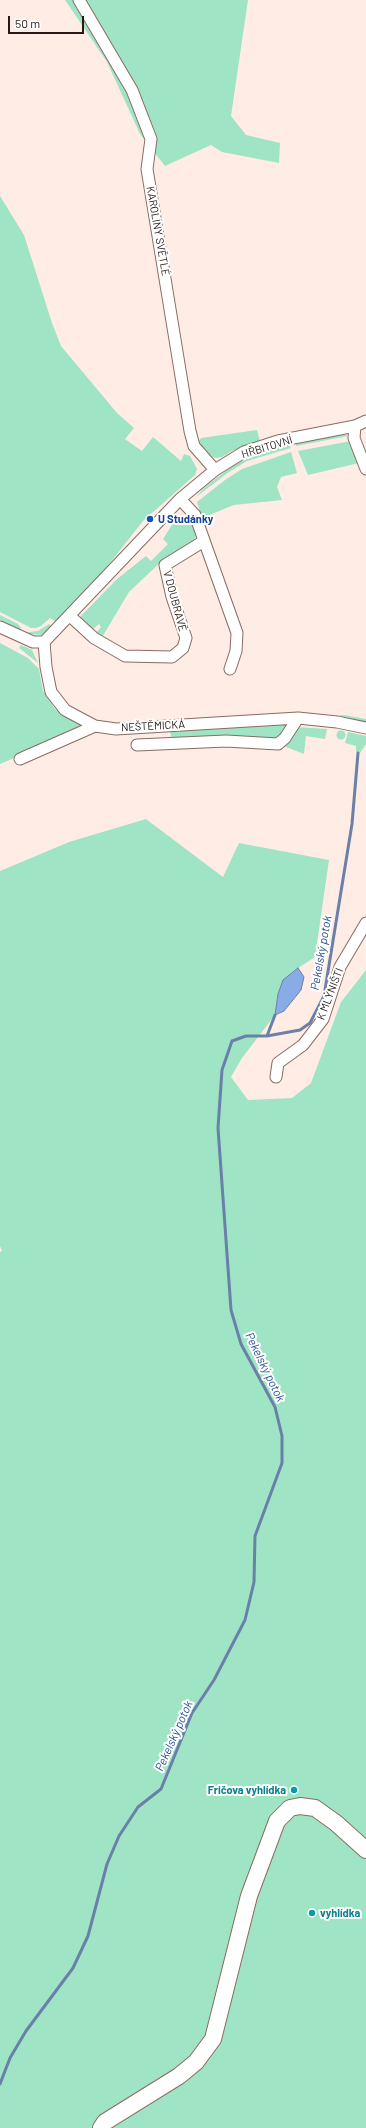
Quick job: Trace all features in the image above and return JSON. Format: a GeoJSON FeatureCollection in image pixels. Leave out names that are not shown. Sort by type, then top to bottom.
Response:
{"type":"FeatureCollection","features":[{"type":"Feature","properties":{"kind":"street","name":"KAROLÍNY SVĚTLÉ"},"geometry":{"type":"LineString","coordinates":[[79,0],[132,90],[151,138],[147,169],[190,431],[194,446],[215,470]]}},
{"type":"Feature","properties":{"kind":"street","name":"HŘBITOVNÍ"},"geometry":{"type":"LineString","coordinates":[[44,642],[180,500],[215,470],[244,452],[278,442],[355,426],[366,421]]}},
{"type":"Feature","properties":{"kind":"street"},"geometry":{"type":"LineString","coordinates":[[355,426],[354,438],[366,469]]}},
{"type":"Feature","properties":{"kind":"street"},"geometry":{"type":"LineString","coordinates":[[180,500],[196,515],[237,633],[236,651],[230,669]]}},
{"type":"Feature","properties":{"kind":"street","name":"V DOUBRAVĚ"},"geometry":{"type":"LineString","coordinates":[[70,616],[94,638],[125,656],[172,658],[183,648],[186,638],[172,597],[165,565],[204,541]]}},
{"type":"Feature","properties":{"kind":"street"},"geometry":{"type":"LineString","coordinates":[[0,627],[33,642],[44,642]]}},
{"type":"Feature","properties":{"kind":"street","name":"NEŠTĚMICKÁ"},"geometry":{"type":"LineString","coordinates":[[44,642],[46,667],[51,692],[64,710],[95,726],[116,729],[298,718],[337,722],[366,728]]}},
{"type":"Feature","properties":{"kind":"street"},"geometry":{"type":"LineString","coordinates":[[136,744],[226,741],[278,744],[285,738],[298,718]]}},
{"type":"Feature","properties":{"kind":"street"},"geometry":{"type":"LineString","coordinates":[[20,759],[95,726]]}},
{"type":"Feature","properties":{"kind":"street","name":"K MLÝNIŠTI"},"geometry":{"type":"LineString","coordinates":[[276,1077],[278,1063],[302,1045],[323,1018],[340,967],[366,924]]}},
{"type":"Feature","properties":{"kind":"street"},"geometry":{"type":"LineString","coordinates":[[101,2128],[105,2122],[179,2076],[196,2062],[213,2039],[249,1896],[270,1834],[277,1821],[284,1813],[290,1808],[300,1806],[315,1808],[327,1816],[366,1850]]}},
{"type":"Feature","properties":{"kind":"green space"},"geometry":{"type":"Polygon","coordinates":[[[65,0],[248,0],[231,116],[246,135],[280,143],[279,163],[222,152],[211,145],[165,166],[140,134],[107,62],[65,0]]]}},
{"type":"Feature","properties":{"kind":"green space"},"geometry":{"type":"Polygon","coordinates":[[[0,196],[24,235],[52,323],[61,346],[117,413],[134,428],[125,439],[142,451],[153,437],[181,461],[184,454],[190,456],[197,469],[195,475],[143,521],[106,568],[56,622],[50,618],[41,626],[36,628],[31,628],[0,612],[0,196]]]}},
{"type":"Feature","properties":{"kind":"green space"},"geometry":{"type":"Polygon","coordinates":[[[257,430],[260,441],[232,451],[222,457],[215,458],[208,455],[198,443],[201,438],[257,430]]]}},
{"type":"Feature","properties":{"kind":"green space"},"geometry":{"type":"Polygon","coordinates":[[[343,434],[348,436],[296,446],[296,444],[343,434]]]}},
{"type":"Feature","properties":{"kind":"green space"},"geometry":{"type":"Polygon","coordinates":[[[351,441],[359,463],[308,475],[298,451],[351,441]]]}},
{"type":"Feature","properties":{"kind":"green space"},"geometry":{"type":"Polygon","coordinates":[[[289,445],[291,448],[247,461],[229,472],[196,497],[205,487],[235,464],[264,452],[289,445]]]}},
{"type":"Feature","properties":{"kind":"green space"},"geometry":{"type":"Polygon","coordinates":[[[291,452],[297,473],[281,477],[277,487],[282,500],[234,505],[202,518],[197,502],[225,480],[242,469],[291,452]]]}},
{"type":"Feature","properties":{"kind":"green space"},"geometry":{"type":"Polygon","coordinates":[[[186,514],[190,517],[196,528],[195,541],[163,560],[129,592],[101,639],[96,633],[101,627],[99,624],[92,630],[80,617],[117,579],[146,556],[151,561],[168,544],[163,539],[175,520],[184,518],[186,514]]]}},
{"type":"Feature","properties":{"kind":"green space"},"geometry":{"type":"Polygon","coordinates":[[[0,615],[18,624],[21,631],[0,620],[0,615]]]}},
{"type":"Feature","properties":{"kind":"green space"},"geometry":{"type":"Polygon","coordinates":[[[49,624],[53,627],[42,635],[26,634],[29,632],[38,631],[49,624]]]}},
{"type":"Feature","properties":{"kind":"green space"},"geometry":{"type":"Polygon","coordinates":[[[0,643],[28,658],[39,669],[43,691],[55,709],[84,728],[0,764],[0,643]]]}},
{"type":"Feature","properties":{"kind":"green space"},"geometry":{"type":"Polygon","coordinates":[[[21,645],[32,650],[38,663],[19,648],[21,645]]]}},
{"type":"Feature","properties":{"kind":"green space"},"geometry":{"type":"Polygon","coordinates":[[[344,715],[366,719],[366,723],[327,716],[344,715]]]}},
{"type":"Feature","properties":{"kind":"green space"},"geometry":{"type":"Polygon","coordinates":[[[287,724],[289,726],[277,741],[172,739],[170,732],[287,724]]]}},
{"type":"Feature","properties":{"kind":"green space"},"geometry":{"type":"Polygon","coordinates":[[[296,727],[327,729],[325,739],[306,736],[304,754],[281,745],[296,727]]]}},
{"type":"Feature","properties":{"kind":"green space"},"geometry":{"type":"Polygon","coordinates":[[[341,730],[346,735],[341,740],[336,735],[341,730]]]}},
{"type":"Feature","properties":{"kind":"green space"},"geometry":{"type":"Polygon","coordinates":[[[348,732],[366,736],[366,744],[360,753],[356,752],[356,746],[345,743],[348,732]]]}},
{"type":"Feature","properties":{"kind":"green space"},"geometry":{"type":"Polygon","coordinates":[[[146,819],[223,877],[239,843],[329,860],[315,957],[292,972],[278,994],[275,1015],[242,1058],[231,1077],[248,1100],[292,1098],[311,1083],[341,1002],[366,970],[366,2128],[0,2128],[0,1252],[2,1251],[0,1246],[0,871],[69,842],[146,819]]]}},
{"type":"Feature","properties":{"kind":"water"},"geometry":{"type":"Polygon","coordinates":[[[298,968],[304,977],[301,990],[284,1011],[275,1015],[278,994],[283,980],[298,968]]]}},
{"type":"Feature","properties":{"kind":"waterway","name":"Pekelský potok"},"geometry":{"type":"LineString","coordinates":[[0,2084],[10,2058],[26,2031],[73,1968],[88,1936],[107,1864],[119,1836],[138,1807],[161,1789],[192,1713],[214,1680],[245,1620],[254,1582],[255,1536],[282,1463],[282,1436],[275,1407],[241,1344],[231,1310],[218,1128],[222,1070],[232,1041],[246,1036],[267,1036],[300,1030],[310,1023],[324,996],[352,824],[358,753]]}},
{"type":"Feature","properties":{"kind":"waterway"},"geometry":{"type":"LineString","coordinates":[[267,1036],[275,1015]]}},
{"type":"Feature","properties":{"kind":"place","name":"U Studánky"},"geometry":{"type":"Point","coordinates":[150,519]}},
{"type":"Feature","properties":{"kind":"place","name":"Fričova vyhlídka"},"geometry":{"type":"Point","coordinates":[294,1790]}},
{"type":"Feature","properties":{"kind":"place","name":"vyhlídka"},"geometry":{"type":"Point","coordinates":[312,1913]}}]}
